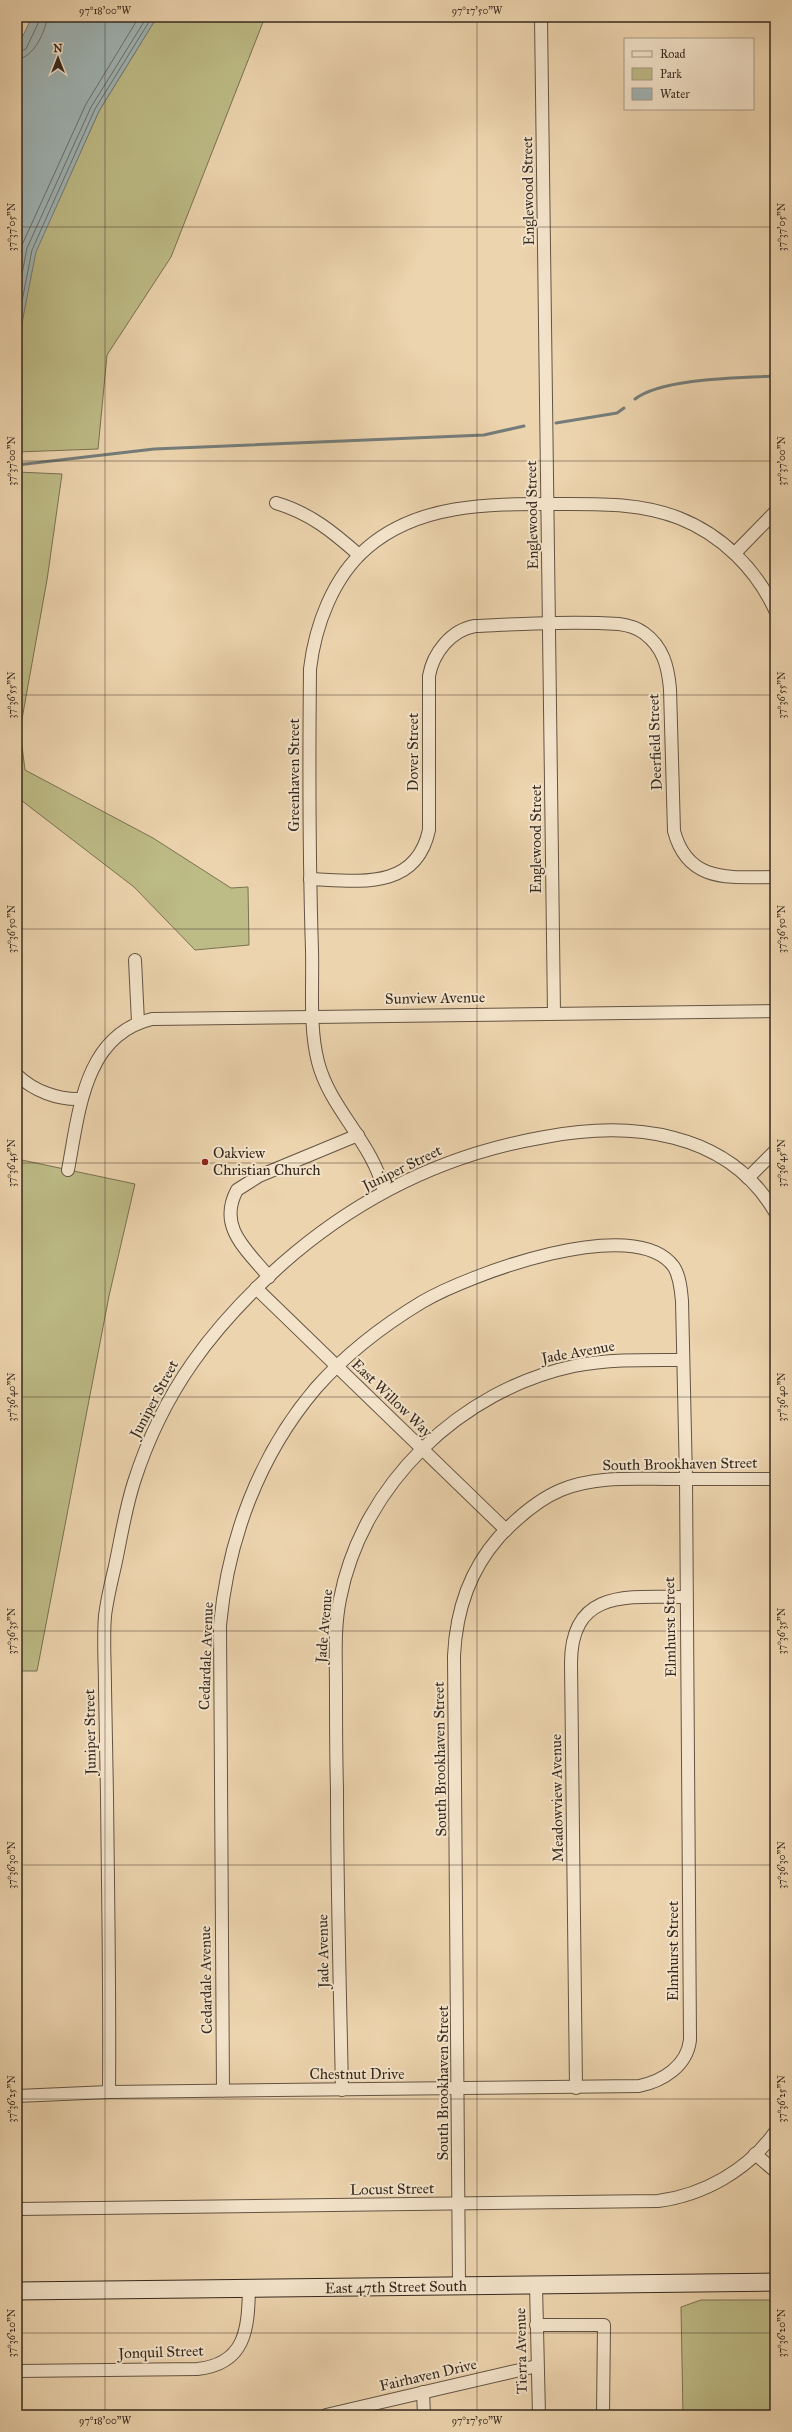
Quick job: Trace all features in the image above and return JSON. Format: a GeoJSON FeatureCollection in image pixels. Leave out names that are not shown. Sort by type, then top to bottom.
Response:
{"type":"FeatureCollection","features":[{"type":"Feature","properties":{"kind":"main road","name":"East 47th Street South"},"geometry":{"type":"LineString","coordinates":[[17,2291],[775,2282]]}},
{"type":"Feature","properties":{"kind":"street","name":"Englewood Street"},"geometry":{"type":"LineString","coordinates":[[541,17],[554,1013]]}},
{"type":"Feature","properties":{"kind":"street"},"geometry":{"type":"LineString","coordinates":[[276,503],[299,511],[321,523],[359,555]]}},
{"type":"Feature","properties":{"kind":"street","name":"Greenhaven Street"},"geometry":{"type":"LineString","coordinates":[[384,1191],[379,1176],[358,1135],[322,1074],[316,1051],[313,1016],[310,879],[310,693],[312,648],[331,595],[359,555],[374,542],[394,530],[441,512],[484,504],[623,505],[656,511],[689,522],[709,534],[735,553],[760,583],[775,610]]}},
{"type":"Feature","properties":{"kind":"street"},"geometry":{"type":"LineString","coordinates":[[735,553],[775,512]]}},
{"type":"Feature","properties":{"kind":"street","name":"Deerfield Street"},"geometry":{"type":"LineString","coordinates":[[550,625],[619,624],[632,626],[653,640],[664,658],[669,680],[674,831],[681,850],[693,865],[709,874],[735,877],[775,877]]}},
{"type":"Feature","properties":{"kind":"street","name":"Dover Street"},"geometry":{"type":"LineString","coordinates":[[310,879],[382,879],[407,869],[415,861],[427,841],[429,830],[429,676],[434,659],[450,639],[467,627],[550,625]]}},
{"type":"Feature","properties":{"kind":"street"},"geometry":{"type":"LineString","coordinates":[[135,960],[138,1022]]}},
{"type":"Feature","properties":{"kind":"street","name":"Sunview Avenue"},"geometry":{"type":"LineString","coordinates":[[68,1170],[82,1099],[96,1062],[117,1034],[138,1022],[152,1018],[775,1011]]}},
{"type":"Feature","properties":{"kind":"street"},"geometry":{"type":"LineString","coordinates":[[17,1075],[36,1089],[49,1094],[71,1099],[82,1099]]}},
{"type":"Feature","properties":{"kind":"street","name":"Juniper Street"},"geometry":{"type":"LineString","coordinates":[[109,2092],[104,1634],[110,1582],[134,1481],[159,1418],[175,1389],[207,1341],[256,1288],[299,1250],[342,1217],[384,1191],[426,1171],[492,1148],[560,1134],[613,1129],[665,1135],[700,1146],[730,1163],[748,1178],[775,1212]]}},
{"type":"Feature","properties":{"kind":"street"},"geometry":{"type":"LineString","coordinates":[[269,1277],[233,1235],[231,1207],[237,1190],[259,1176],[358,1135]]}},
{"type":"Feature","properties":{"kind":"street"},"geometry":{"type":"LineString","coordinates":[[748,1178],[775,1151]]}},
{"type":"Feature","properties":{"kind":"street","name":"Elmhurst Street"},"geometry":{"type":"LineString","coordinates":[[612,1246],[644,1248],[659,1255],[674,1268],[681,1290],[686,1480],[685,1597],[690,2040],[686,2054]]}},
{"type":"Feature","properties":{"kind":"street","name":"Cedardale Avenue"},"geometry":{"type":"LineString","coordinates":[[224,2091],[219,1658],[224,1594],[242,1520],[266,1464],[298,1412],[316,1388],[356,1349],[401,1316],[424,1302],[464,1282],[533,1258],[565,1251],[612,1246]]}},
{"type":"Feature","properties":{"kind":"street","name":"East Willow Way"},"geometry":{"type":"LineString","coordinates":[[256,1288],[506,1530]]}},
{"type":"Feature","properties":{"kind":"street","name":"Jade Avenue"},"geometry":{"type":"LineString","coordinates":[[342,2090],[337,1872],[336,1659],[338,1616],[349,1566],[368,1521],[401,1473],[422,1450],[472,1408],[500,1392],[535,1377],[600,1362],[684,1360]]}},
{"type":"Feature","properties":{"kind":"street","name":"South Brookhaven Street"},"geometry":{"type":"LineString","coordinates":[[459,2286],[459,2090],[455,1640],[464,1598],[470,1581],[482,1558],[506,1530],[541,1500],[567,1488],[610,1480],[775,1479]]}},
{"type":"Feature","properties":{"kind":"street","name":"Meadowview Avenue"},"geometry":{"type":"LineString","coordinates":[[576,2088],[571,1663],[574,1632],[586,1615],[604,1602],[631,1597],[685,1597]]}},
{"type":"Feature","properties":{"kind":"street","name":"Chestnut Drive"},"geometry":{"type":"LineString","coordinates":[[17,2096],[109,2092],[459,2090],[639,2086],[654,2083],[676,2068],[686,2054]]}},
{"type":"Feature","properties":{"kind":"street","name":"Locust Street"},"geometry":{"type":"LineString","coordinates":[[17,2209],[668,2200],[692,2194],[714,2184],[736,2171],[755,2154],[775,2132]]}},
{"type":"Feature","properties":{"kind":"street"},"geometry":{"type":"LineString","coordinates":[[755,2154],[775,2171]]}},
{"type":"Feature","properties":{"kind":"street","name":"Tierra Avenue"},"geometry":{"type":"LineString","coordinates":[[536,2285],[539,2415]]}},
{"type":"Feature","properties":{"kind":"street","name":"Jonquil Street"},"geometry":{"type":"LineString","coordinates":[[17,2371],[196,2369],[210,2367],[231,2356],[246,2334],[249,2289]]}},
{"type":"Feature","properties":{"kind":"street"},"geometry":{"type":"LineString","coordinates":[[536,2324],[604,2325],[603,2415]]}},
{"type":"Feature","properties":{"kind":"street","name":"Fairhaven Drive"},"geometry":{"type":"LineString","coordinates":[[326,2415],[538,2366]]}},
{"type":"Feature","properties":{"kind":"street"},"geometry":{"type":"LineString","coordinates":[[423,2392],[424,2415]]}},
{"type":"Feature","properties":{"kind":"green space"},"geometry":{"type":"Polygon","coordinates":[[[157,17],[265,17],[171,257],[107,355],[98,449],[17,452],[17,348],[35,252],[99,111],[157,17]]]}},
{"type":"Feature","properties":{"kind":"green space"},"geometry":{"type":"Polygon","coordinates":[[[17,472],[62,474],[47,580],[20,730],[25,770],[153,838],[231,888],[248,887],[249,945],[195,950],[134,887],[17,797],[17,472]]]}},
{"type":"Feature","properties":{"kind":"green space"},"geometry":{"type":"Polygon","coordinates":[[[17,1159],[135,1184],[109,1296],[37,1671],[17,1671],[17,1159]]]}},
{"type":"Feature","properties":{"kind":"green space"},"geometry":{"type":"Polygon","coordinates":[[[701,2300],[775,2300],[775,2415],[683,2415],[681,2307],[701,2300]]]}},
{"type":"Feature","properties":{"kind":"water"},"geometry":{"type":"Polygon","coordinates":[[[32,17],[157,17],[99,111],[36,252],[17,348],[17,48],[32,17]]]}},
{"type":"Feature","properties":{"kind":"waterway"},"geometry":{"type":"LineString","coordinates":[[635,399],[647,392],[682,383],[702,380],[775,376]]}},
{"type":"Feature","properties":{"kind":"waterway"},"geometry":{"type":"LineString","coordinates":[[556,423],[617,413],[624,408]]}},
{"type":"Feature","properties":{"kind":"waterway"},"geometry":{"type":"LineString","coordinates":[[17,465],[154,449],[484,435],[524,426]]}},
{"type":"Feature","properties":{"kind":"place","name":"Oakview Christian Church"},"geometry":{"type":"Point","coordinates":[205,1162]}}]}
